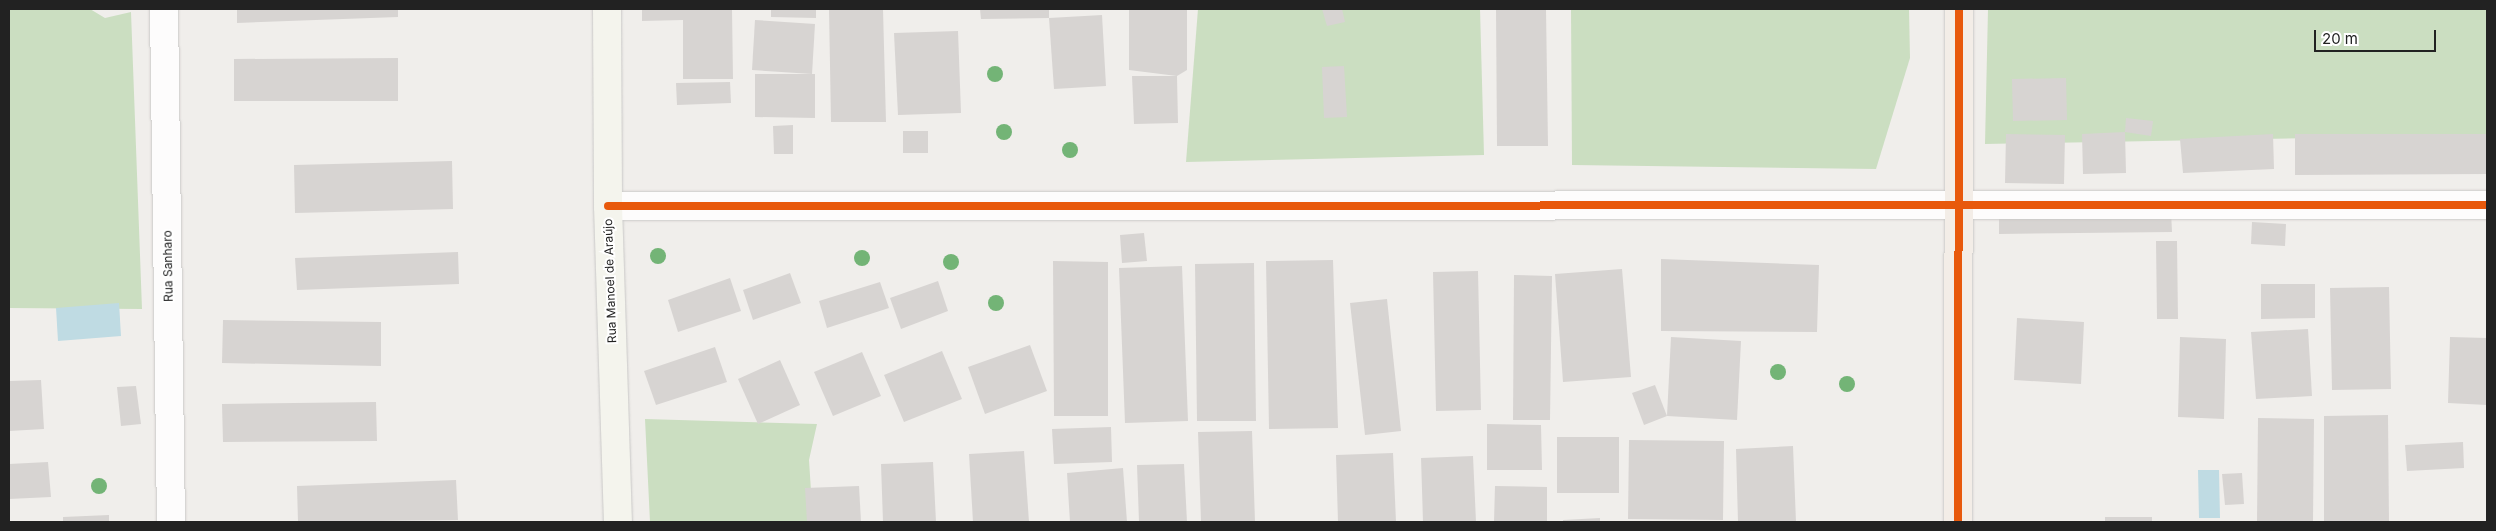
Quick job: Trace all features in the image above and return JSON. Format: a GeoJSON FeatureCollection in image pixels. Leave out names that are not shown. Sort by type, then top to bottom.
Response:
{"type":"FeatureCollection","features":[{"type":"Feature","properties":{"kind":"main road"},"geometry":{"type":"LineString","coordinates":[[1958,522],[1962,203],[1960,9]]}},
{"type":"Feature","properties":{"kind":"street","name":"Rua Sanharo"},"geometry":{"type":"LineString","coordinates":[[164,9],[171,522]]}},
{"type":"Feature","properties":{"kind":"street","name":"Rua Manoel de Araújo"},"geometry":{"type":"LineString","coordinates":[[607,9],[608,206],[618,522]]}},
{"type":"Feature","properties":{"kind":"street"},"geometry":{"type":"LineString","coordinates":[[608,206],[1962,203],[2487,205]]}},
{"type":"Feature","properties":{"kind":"green space"},"geometry":{"type":"Polygon","coordinates":[[[9,9],[90,9],[105,18],[131,12],[142,309],[9,308],[9,9]]]}},
{"type":"Feature","properties":{"kind":"green space"},"geometry":{"type":"Polygon","coordinates":[[[1198,9],[1480,9],[1484,155],[1186,162],[1198,9]]]}},
{"type":"Feature","properties":{"kind":"green space"},"geometry":{"type":"Polygon","coordinates":[[[1571,9],[1909,9],[1910,58],[1876,169],[1572,165],[1571,9]]]}},
{"type":"Feature","properties":{"kind":"green space"},"geometry":{"type":"Polygon","coordinates":[[[1988,9],[2487,9],[2487,135],[1985,144],[1988,9]]]}},
{"type":"Feature","properties":{"kind":"green space"},"geometry":{"type":"Polygon","coordinates":[[[645,419],[817,424],[809,460],[813,522],[650,522],[645,419]]]}},
{"type":"Feature","properties":{"kind":"water"},"geometry":{"type":"Polygon","coordinates":[[[119,303],[121,336],[58,341],[56,308],[119,303]]]}},
{"type":"Feature","properties":{"kind":"water"},"geometry":{"type":"Polygon","coordinates":[[[2198,470],[2219,470],[2220,518],[2199,518],[2198,470]]]}},
{"type":"Feature","properties":{"kind":"building"},"geometry":{"type":"Polygon","coordinates":[[[237,9],[398,9],[398,17],[237,23],[237,9]]]}},
{"type":"Feature","properties":{"kind":"building"},"geometry":{"type":"Polygon","coordinates":[[[642,9],[732,9],[733,79],[683,79],[683,20],[642,21],[642,9]]]}},
{"type":"Feature","properties":{"kind":"building"},"geometry":{"type":"Polygon","coordinates":[[[771,9],[816,9],[816,18],[771,17],[771,9]]]}},
{"type":"Feature","properties":{"kind":"building"},"geometry":{"type":"Polygon","coordinates":[[[829,9],[883,9],[886,122],[831,122],[829,9]]]}},
{"type":"Feature","properties":{"kind":"building"},"geometry":{"type":"Polygon","coordinates":[[[980,9],[1049,9],[1049,18],[981,19],[980,9]]]}},
{"type":"Feature","properties":{"kind":"building"},"geometry":{"type":"Polygon","coordinates":[[[1129,9],[1187,9],[1187,70],[1177,76],[1129,70],[1129,9]]]}},
{"type":"Feature","properties":{"kind":"building"},"geometry":{"type":"Polygon","coordinates":[[[1322,9],[1342,9],[1345,22],[1327,26],[1322,9]]]}},
{"type":"Feature","properties":{"kind":"building"},"geometry":{"type":"Polygon","coordinates":[[[1496,9],[1546,9],[1548,146],[1497,146],[1496,9]]]}},
{"type":"Feature","properties":{"kind":"building"},"geometry":{"type":"Polygon","coordinates":[[[1102,15],[1106,86],[1054,89],[1049,18],[1102,15]]]}},
{"type":"Feature","properties":{"kind":"building"},"geometry":{"type":"Polygon","coordinates":[[[755,20],[815,24],[812,74],[752,70],[755,20]]]}},
{"type":"Feature","properties":{"kind":"building"},"geometry":{"type":"Polygon","coordinates":[[[958,31],[961,113],[898,115],[894,33],[958,31]]]}},
{"type":"Feature","properties":{"kind":"building"},"geometry":{"type":"Polygon","coordinates":[[[398,58],[398,101],[234,101],[234,59],[398,58]]]}},
{"type":"Feature","properties":{"kind":"building"},"geometry":{"type":"Polygon","coordinates":[[[1344,66],[1347,117],[1324,118],[1322,67],[1344,66]]]}},
{"type":"Feature","properties":{"kind":"building"},"geometry":{"type":"Polygon","coordinates":[[[755,74],[815,74],[815,118],[755,117],[755,74]]]}},
{"type":"Feature","properties":{"kind":"building"},"geometry":{"type":"Polygon","coordinates":[[[1132,76],[1177,76],[1178,123],[1134,124],[1132,76]]]}},
{"type":"Feature","properties":{"kind":"building"},"geometry":{"type":"Polygon","coordinates":[[[2066,78],[2067,120],[2013,121],[2012,79],[2066,78]]]}},
{"type":"Feature","properties":{"kind":"building"},"geometry":{"type":"Polygon","coordinates":[[[730,82],[731,103],[677,105],[676,83],[730,82]]]}},
{"type":"Feature","properties":{"kind":"building"},"geometry":{"type":"Polygon","coordinates":[[[2126,118],[2153,121],[2151,136],[2125,132],[2126,118]]]}},
{"type":"Feature","properties":{"kind":"building"},"geometry":{"type":"Polygon","coordinates":[[[793,125],[793,154],[774,154],[773,126],[793,125]]]}},
{"type":"Feature","properties":{"kind":"building"},"geometry":{"type":"Polygon","coordinates":[[[903,131],[928,131],[928,153],[903,153],[903,131]]]}},
{"type":"Feature","properties":{"kind":"building"},"geometry":{"type":"Polygon","coordinates":[[[2125,132],[2126,173],[2083,174],[2082,134],[2125,132]]]}},
{"type":"Feature","properties":{"kind":"building"},"geometry":{"type":"Polygon","coordinates":[[[2006,134],[2065,135],[2064,184],[2005,183],[2006,134]]]}},
{"type":"Feature","properties":{"kind":"building"},"geometry":{"type":"Polygon","coordinates":[[[2273,134],[2274,169],[2183,173],[2180,139],[2273,134]]]}},
{"type":"Feature","properties":{"kind":"building"},"geometry":{"type":"Polygon","coordinates":[[[2295,134],[2487,134],[2487,174],[2295,175],[2295,134]]]}},
{"type":"Feature","properties":{"kind":"building"},"geometry":{"type":"Polygon","coordinates":[[[452,161],[453,209],[295,213],[294,165],[452,161]]]}},
{"type":"Feature","properties":{"kind":"building"},"geometry":{"type":"Polygon","coordinates":[[[2171,211],[2172,232],[1999,234],[1999,212],[2171,211]]]}},
{"type":"Feature","properties":{"kind":"building"},"geometry":{"type":"Polygon","coordinates":[[[2252,222],[2286,224],[2285,246],[2251,244],[2252,222]]]}},
{"type":"Feature","properties":{"kind":"building"},"geometry":{"type":"Polygon","coordinates":[[[1144,233],[1147,261],[1122,263],[1120,235],[1144,233]]]}},
{"type":"Feature","properties":{"kind":"building"},"geometry":{"type":"Polygon","coordinates":[[[2156,241],[2177,241],[2178,319],[2157,319],[2156,241]]]}},
{"type":"Feature","properties":{"kind":"building"},"geometry":{"type":"Polygon","coordinates":[[[458,252],[459,284],[297,290],[295,258],[458,252]]]}},
{"type":"Feature","properties":{"kind":"building"},"geometry":{"type":"Polygon","coordinates":[[[1661,259],[1819,265],[1817,332],[1661,331],[1661,259]]]}},
{"type":"Feature","properties":{"kind":"building"},"geometry":{"type":"Polygon","coordinates":[[[1333,260],[1338,428],[1269,429],[1266,261],[1333,260]]]}},
{"type":"Feature","properties":{"kind":"building"},"geometry":{"type":"Polygon","coordinates":[[[1053,261],[1108,262],[1108,416],[1054,416],[1053,261]]]}},
{"type":"Feature","properties":{"kind":"building"},"geometry":{"type":"Polygon","coordinates":[[[1254,263],[1256,421],[1197,421],[1195,264],[1254,263]]]}},
{"type":"Feature","properties":{"kind":"building"},"geometry":{"type":"Polygon","coordinates":[[[1182,266],[1188,421],[1125,423],[1119,268],[1182,266]]]}},
{"type":"Feature","properties":{"kind":"building"},"geometry":{"type":"Polygon","coordinates":[[[1622,269],[1631,377],[1563,382],[1555,274],[1622,269]]]}},
{"type":"Feature","properties":{"kind":"building"},"geometry":{"type":"Polygon","coordinates":[[[1478,271],[1481,410],[1436,411],[1433,272],[1478,271]]]}},
{"type":"Feature","properties":{"kind":"building"},"geometry":{"type":"Polygon","coordinates":[[[790,273],[801,303],[753,320],[743,290],[790,273]]]}},
{"type":"Feature","properties":{"kind":"building"},"geometry":{"type":"Polygon","coordinates":[[[1514,275],[1552,276],[1550,420],[1513,420],[1514,275]]]}},
{"type":"Feature","properties":{"kind":"building"},"geometry":{"type":"Polygon","coordinates":[[[730,278],[741,311],[678,332],[668,300],[730,278]]]}},
{"type":"Feature","properties":{"kind":"building"},"geometry":{"type":"Polygon","coordinates":[[[938,281],[948,311],[901,329],[890,298],[938,281]]]}},
{"type":"Feature","properties":{"kind":"building"},"geometry":{"type":"Polygon","coordinates":[[[880,282],[889,308],[827,328],[819,301],[880,282]]]}},
{"type":"Feature","properties":{"kind":"building"},"geometry":{"type":"Polygon","coordinates":[[[2261,284],[2315,284],[2315,318],[2261,319],[2261,284]]]}},
{"type":"Feature","properties":{"kind":"building"},"geometry":{"type":"Polygon","coordinates":[[[2389,287],[2391,389],[2332,390],[2330,288],[2389,287]]]}},
{"type":"Feature","properties":{"kind":"building"},"geometry":{"type":"Polygon","coordinates":[[[1387,299],[1401,431],[1365,435],[1350,303],[1387,299]]]}},
{"type":"Feature","properties":{"kind":"building"},"geometry":{"type":"Polygon","coordinates":[[[2017,318],[2084,322],[2081,384],[2014,380],[2017,318]]]}},
{"type":"Feature","properties":{"kind":"building"},"geometry":{"type":"Polygon","coordinates":[[[223,320],[381,322],[381,366],[222,363],[223,320]]]}},
{"type":"Feature","properties":{"kind":"building"},"geometry":{"type":"Polygon","coordinates":[[[2308,329],[2312,396],[2256,399],[2251,332],[2308,329]]]}},
{"type":"Feature","properties":{"kind":"building"},"geometry":{"type":"Polygon","coordinates":[[[1671,337],[1741,341],[1737,420],[1667,416],[1671,337]]]}},
{"type":"Feature","properties":{"kind":"building"},"geometry":{"type":"Polygon","coordinates":[[[2180,337],[2226,339],[2224,419],[2178,417],[2180,337]]]}},
{"type":"Feature","properties":{"kind":"building"},"geometry":{"type":"Polygon","coordinates":[[[2450,337],[2487,338],[2487,405],[2448,403],[2450,337]]]}},
{"type":"Feature","properties":{"kind":"building"},"geometry":{"type":"Polygon","coordinates":[[[1030,345],[1047,391],[985,414],[968,367],[1030,345]]]}},
{"type":"Feature","properties":{"kind":"building"},"geometry":{"type":"Polygon","coordinates":[[[715,347],[727,382],[656,405],[644,371],[715,347]]]}},
{"type":"Feature","properties":{"kind":"building"},"geometry":{"type":"Polygon","coordinates":[[[942,351],[962,399],[904,422],[884,375],[942,351]]]}},
{"type":"Feature","properties":{"kind":"building"},"geometry":{"type":"Polygon","coordinates":[[[862,352],[881,396],[833,416],[814,372],[862,352]]]}},
{"type":"Feature","properties":{"kind":"building"},"geometry":{"type":"Polygon","coordinates":[[[780,360],[800,405],[758,424],[738,379],[780,360]]]}},
{"type":"Feature","properties":{"kind":"building"},"geometry":{"type":"Polygon","coordinates":[[[41,380],[44,429],[9,431],[9,381],[41,380]]]}},
{"type":"Feature","properties":{"kind":"building"},"geometry":{"type":"Polygon","coordinates":[[[1655,385],[1667,416],[1644,425],[1632,393],[1655,385]]]}},
{"type":"Feature","properties":{"kind":"building"},"geometry":{"type":"Polygon","coordinates":[[[136,386],[141,424],[121,426],[117,387],[136,386]]]}},
{"type":"Feature","properties":{"kind":"building"},"geometry":{"type":"Polygon","coordinates":[[[376,402],[377,441],[223,442],[222,404],[376,402]]]}},
{"type":"Feature","properties":{"kind":"building"},"geometry":{"type":"Polygon","coordinates":[[[2388,415],[2389,522],[2324,522],[2324,416],[2388,415]]]}},
{"type":"Feature","properties":{"kind":"building"},"geometry":{"type":"Polygon","coordinates":[[[2258,418],[2314,419],[2313,522],[2257,522],[2258,418]]]}},
{"type":"Feature","properties":{"kind":"building"},"geometry":{"type":"Polygon","coordinates":[[[1487,424],[1541,425],[1542,470],[1487,470],[1487,424]]]}},
{"type":"Feature","properties":{"kind":"building"},"geometry":{"type":"Polygon","coordinates":[[[1111,427],[1112,462],[1054,464],[1052,429],[1111,427]]]}},
{"type":"Feature","properties":{"kind":"building"},"geometry":{"type":"Polygon","coordinates":[[[1252,431],[1255,522],[1201,522],[1198,432],[1252,431]]]}},
{"type":"Feature","properties":{"kind":"building"},"geometry":{"type":"Polygon","coordinates":[[[1557,437],[1619,437],[1619,493],[1557,493],[1557,437]]]}},
{"type":"Feature","properties":{"kind":"building"},"geometry":{"type":"Polygon","coordinates":[[[1629,440],[1724,441],[1723,520],[1628,519],[1629,440]]]}},
{"type":"Feature","properties":{"kind":"building"},"geometry":{"type":"Polygon","coordinates":[[[2463,442],[2464,468],[2407,471],[2405,445],[2463,442]]]}},
{"type":"Feature","properties":{"kind":"building"},"geometry":{"type":"Polygon","coordinates":[[[1793,446],[1796,522],[1738,522],[1736,449],[1793,446]]]}},
{"type":"Feature","properties":{"kind":"building"},"geometry":{"type":"Polygon","coordinates":[[[1024,451],[1029,522],[973,522],[969,454],[1024,451]]]}},
{"type":"Feature","properties":{"kind":"building"},"geometry":{"type":"Polygon","coordinates":[[[1393,453],[1396,522],[1338,522],[1336,455],[1393,453]]]}},
{"type":"Feature","properties":{"kind":"building"},"geometry":{"type":"Polygon","coordinates":[[[1473,456],[1476,522],[1423,522],[1421,458],[1473,456]]]}},
{"type":"Feature","properties":{"kind":"building"},"geometry":{"type":"Polygon","coordinates":[[[48,462],[51,497],[9,499],[9,464],[48,462]]]}},
{"type":"Feature","properties":{"kind":"building"},"geometry":{"type":"Polygon","coordinates":[[[933,462],[936,522],[883,522],[881,464],[933,462]]]}},
{"type":"Feature","properties":{"kind":"building"},"geometry":{"type":"Polygon","coordinates":[[[1184,464],[1187,522],[1139,522],[1137,465],[1184,464]]]}},
{"type":"Feature","properties":{"kind":"building"},"geometry":{"type":"Polygon","coordinates":[[[1123,468],[1127,522],[1070,522],[1067,473],[1123,468]]]}},
{"type":"Feature","properties":{"kind":"building"},"geometry":{"type":"Polygon","coordinates":[[[2242,473],[2244,504],[2225,505],[2222,474],[2242,473]]]}},
{"type":"Feature","properties":{"kind":"building"},"geometry":{"type":"Polygon","coordinates":[[[456,480],[458,520],[298,522],[297,486],[456,480]]]}},
{"type":"Feature","properties":{"kind":"building"},"geometry":{"type":"Polygon","coordinates":[[[859,486],[861,522],[807,522],[805,488],[859,486]]]}},
{"type":"Feature","properties":{"kind":"building"},"geometry":{"type":"Polygon","coordinates":[[[1495,486],[1547,487],[1547,522],[1494,522],[1495,486]]]}},
{"type":"Feature","properties":{"kind":"building"},"geometry":{"type":"Polygon","coordinates":[[[109,515],[109,522],[63,522],[63,517],[109,515]]]}},
{"type":"Feature","properties":{"kind":"building"},"geometry":{"type":"Polygon","coordinates":[[[2105,517],[2152,517],[2152,522],[2105,522],[2105,517]]]}},
{"type":"Feature","properties":{"kind":"building"},"geometry":{"type":"Polygon","coordinates":[[[1600,518],[1600,522],[1563,522],[1563,520],[1600,518]]]}},
{"type":"Feature","properties":{"kind":"cycle path"},"geometry":{"type":"LineString","coordinates":[[1958,522],[1959,9]]}},
{"type":"Feature","properties":{"kind":"cycle path"},"geometry":{"type":"LineString","coordinates":[[608,206],[2487,205]]}}]}
